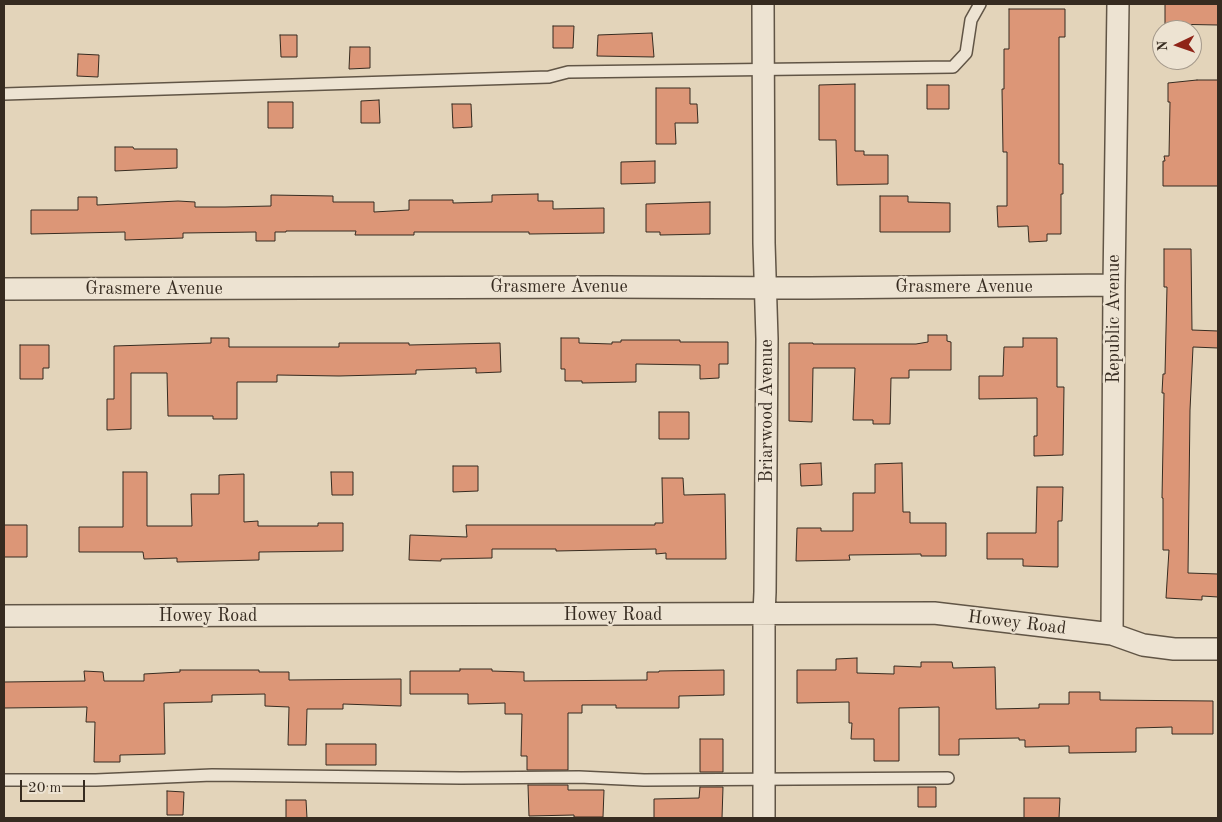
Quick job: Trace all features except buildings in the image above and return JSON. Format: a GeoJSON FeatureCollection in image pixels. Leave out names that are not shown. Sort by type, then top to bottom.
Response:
{"type":"FeatureCollection","features":[{"type":"Feature","properties":{"kind":"street","name":"Briarwood Avenue"},"geometry":{"type":"LineString","coordinates":[[763,4],[764,243],[767,339],[764,818]]}},
{"type":"Feature","properties":{"kind":"street","name":"Republic Avenue"},"geometry":{"type":"LineString","coordinates":[[1112,634],[1118,4]]}},
{"type":"Feature","properties":{"kind":"street","name":"Grasmere Avenue"},"geometry":{"type":"LineString","coordinates":[[4,290],[1114,285]]}},
{"type":"Feature","properties":{"kind":"street","name":"Howey Road"},"geometry":{"type":"LineString","coordinates":[[4,616],[934,613],[1112,634],[1142,643],[1143,645],[1174,649],[1218,649]]}},
{"type":"Feature","properties":{"kind":"lane"},"geometry":{"type":"LineString","coordinates":[[4,94],[549,77],[568,72],[953,67],[966,53],[971,20],[980,4]]}},
{"type":"Feature","properties":{"kind":"lane"},"geometry":{"type":"LineString","coordinates":[[4,780],[96,780],[212,776],[579,777],[644,780],[948,778]]}}]}
